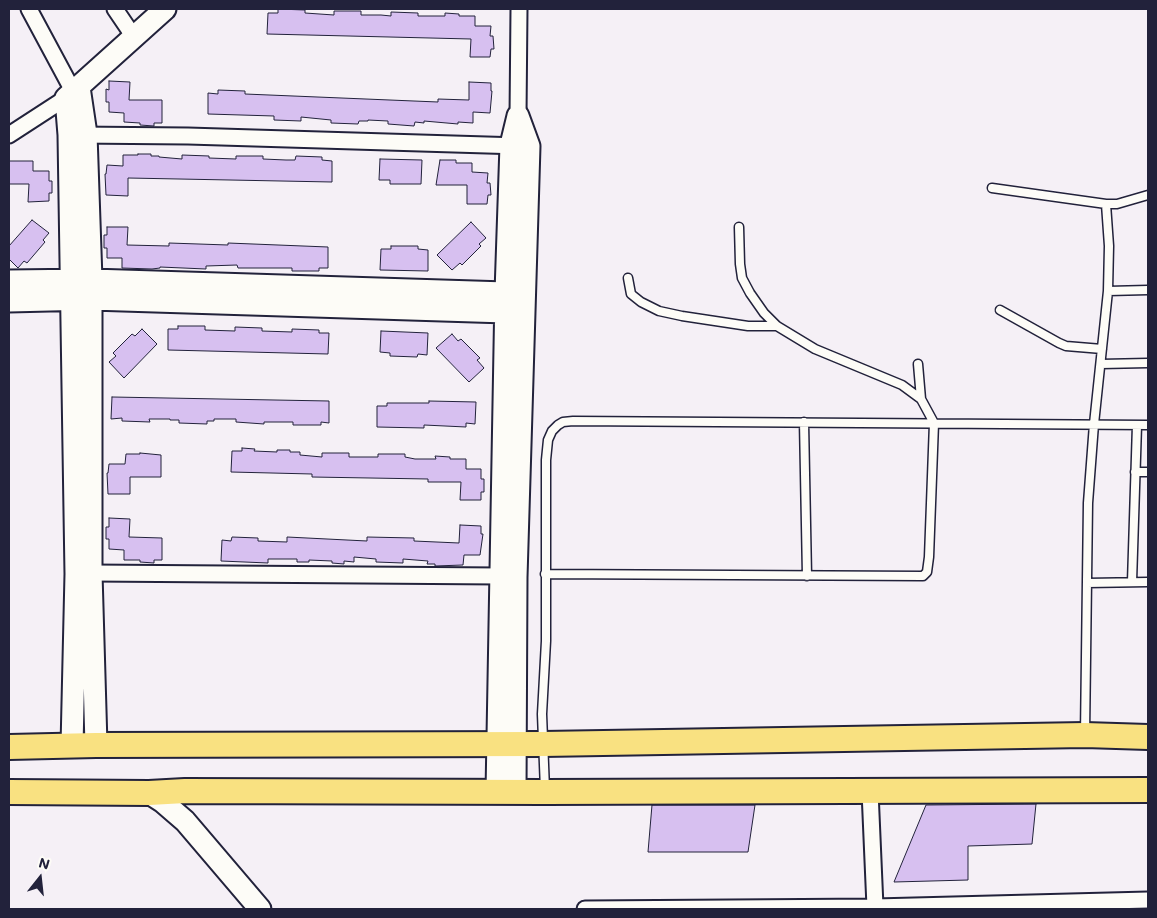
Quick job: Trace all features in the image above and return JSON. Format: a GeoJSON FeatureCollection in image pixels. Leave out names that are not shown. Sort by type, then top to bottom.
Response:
{"type":"FeatureCollection","features":[{"type":"Feature","properties":{"kind":"main road"},"geometry":{"type":"LineString","coordinates":[[9,747],[96,745],[544,744],[1085,735],[1148,737]]}},
{"type":"Feature","properties":{"kind":"main road"},"geometry":{"type":"LineString","coordinates":[[9,792],[1148,790]]}},
{"type":"Feature","properties":{"kind":"street"},"geometry":{"type":"LineString","coordinates":[[29,9],[73,92],[78,135],[81,290],[96,745]]}},
{"type":"Feature","properties":{"kind":"street"},"geometry":{"type":"LineString","coordinates":[[116,9],[134,37]]}},
{"type":"Feature","properties":{"kind":"street"},"geometry":{"type":"LineString","coordinates":[[9,135],[73,92],[165,9]]}},
{"type":"Feature","properties":{"kind":"street"},"geometry":{"type":"LineString","coordinates":[[506,743],[516,577],[520,146],[518,116],[519,9]]}},
{"type":"Feature","properties":{"kind":"street"},"geometry":{"type":"LineString","coordinates":[[78,135],[520,146]]}},
{"type":"Feature","properties":{"kind":"street"},"geometry":{"type":"LineString","coordinates":[[506,792],[500,576],[506,303],[520,146]]}},
{"type":"Feature","properties":{"kind":"street"},"geometry":{"type":"LineString","coordinates":[[9,282],[81,290],[506,303]]}},
{"type":"Feature","properties":{"kind":"street"},"geometry":{"type":"LineString","coordinates":[[9,301],[81,290]]}},
{"type":"Feature","properties":{"kind":"street"},"geometry":{"type":"LineString","coordinates":[[72,746],[81,290]]}},
{"type":"Feature","properties":{"kind":"street"},"geometry":{"type":"LineString","coordinates":[[91,573],[500,576]]}},
{"type":"Feature","properties":{"kind":"street"},"geometry":{"type":"LineString","coordinates":[[185,791],[185,822]]}},
{"type":"Feature","properties":{"kind":"street"},"geometry":{"type":"LineString","coordinates":[[870,791],[875,908]]}},
{"type":"Feature","properties":{"kind":"street"},"geometry":{"type":"LineString","coordinates":[[149,793],[163,802],[185,822],[260,909]]}},
{"type":"Feature","properties":{"kind":"street"},"geometry":{"type":"LineString","coordinates":[[585,909],[875,908],[1148,900]]}},
{"type":"Feature","properties":{"kind":"lane"},"geometry":{"type":"LineString","coordinates":[[992,188],[1106,204],[1117,204],[1148,195]]}},
{"type":"Feature","properties":{"kind":"lane"},"geometry":{"type":"LineString","coordinates":[[1085,735],[1088,503],[1108,292],[1109,246],[1106,204]]}},
{"type":"Feature","properties":{"kind":"lane"},"geometry":{"type":"LineString","coordinates":[[739,228],[742,278],[754,300],[777,326],[814,348],[902,385],[921,399]]}},
{"type":"Feature","properties":{"kind":"lane"},"geometry":{"type":"LineString","coordinates":[[628,278],[631,294],[641,302],[659,311],[748,326],[777,326]]}},
{"type":"Feature","properties":{"kind":"lane"},"geometry":{"type":"LineString","coordinates":[[1108,292],[1148,290]]}},
{"type":"Feature","properties":{"kind":"lane"},"geometry":{"type":"LineString","coordinates":[[1000,310],[1066,346],[1102,349]]}},
{"type":"Feature","properties":{"kind":"lane"},"geometry":{"type":"LineString","coordinates":[[1101,364],[1148,363]]}},
{"type":"Feature","properties":{"kind":"lane"},"geometry":{"type":"LineString","coordinates":[[546,574],[924,576],[927,572],[929,557],[934,423],[921,399],[918,364]]}},
{"type":"Feature","properties":{"kind":"lane"},"geometry":{"type":"LineString","coordinates":[[545,792],[542,714],[546,641],[546,460],[548,440],[552,431],[558,425],[563,422],[573,421],[1148,425]]}},
{"type":"Feature","properties":{"kind":"lane"},"geometry":{"type":"LineString","coordinates":[[804,422],[807,576]]}},
{"type":"Feature","properties":{"kind":"lane"},"geometry":{"type":"LineString","coordinates":[[1132,582],[1136,425]]}},
{"type":"Feature","properties":{"kind":"lane"},"geometry":{"type":"LineString","coordinates":[[1135,472],[1148,472]]}},
{"type":"Feature","properties":{"kind":"lane"},"geometry":{"type":"LineString","coordinates":[[1088,583],[1148,582]]}},
{"type":"Feature","properties":{"kind":"building"},"geometry":{"type":"Polygon","coordinates":[[[278,9],[305,10],[305,13],[334,15],[334,11],[361,11],[361,15],[391,16],[391,12],[418,13],[418,16],[445,16],[445,13],[459,14],[459,16],[475,16],[475,26],[491,26],[490,36],[493,36],[494,49],[491,49],[490,57],[470,57],[471,39],[267,34],[268,13],[278,13],[278,9]]]}},
{"type":"Feature","properties":{"kind":"building"},"geometry":{"type":"Polygon","coordinates":[[[109,81],[130,82],[129,100],[162,100],[162,123],[154,123],[154,126],[124,122],[124,113],[109,112],[109,102],[106,102],[106,89],[109,90],[109,81]]]}},
{"type":"Feature","properties":{"kind":"building"},"geometry":{"type":"Polygon","coordinates":[[[469,82],[491,83],[492,91],[490,113],[473,112],[473,123],[458,122],[458,124],[424,121],[424,123],[415,122],[414,126],[388,124],[388,121],[368,120],[359,121],[358,124],[331,123],[331,120],[301,117],[301,121],[274,120],[274,116],[208,114],[208,93],[218,94],[218,90],[245,91],[245,94],[438,102],[438,99],[469,100],[469,82]]]}},
{"type":"Feature","properties":{"kind":"building"},"geometry":{"type":"Polygon","coordinates":[[[138,154],[182,159],[182,155],[236,159],[236,156],[263,156],[263,159],[286,160],[295,160],[296,156],[322,157],[322,160],[332,161],[332,182],[128,178],[128,196],[106,195],[105,174],[107,165],[123,166],[123,155],[138,154]]]}},
{"type":"Feature","properties":{"kind":"building"},"geometry":{"type":"Polygon","coordinates":[[[380,159],[422,160],[421,184],[390,184],[390,180],[379,180],[380,159]]]}},
{"type":"Feature","properties":{"kind":"building"},"geometry":{"type":"Polygon","coordinates":[[[440,160],[472,163],[472,172],[488,173],[487,183],[490,183],[491,195],[488,195],[487,204],[467,204],[467,185],[436,185],[440,160]]]}},
{"type":"Feature","properties":{"kind":"building"},"geometry":{"type":"Polygon","coordinates":[[[9,161],[33,161],[33,171],[49,171],[49,181],[52,181],[52,193],[49,193],[49,201],[28,202],[29,184],[9,184],[9,161]]]}},
{"type":"Feature","properties":{"kind":"building"},"geometry":{"type":"Polygon","coordinates":[[[32,220],[49,233],[43,240],[45,242],[27,263],[24,261],[18,268],[9,259],[9,246],[32,220]]]}},
{"type":"Feature","properties":{"kind":"building"},"geometry":{"type":"Polygon","coordinates":[[[471,222],[486,238],[479,244],[481,246],[462,265],[460,263],[452,270],[437,255],[471,222]]]}},
{"type":"Feature","properties":{"kind":"building"},"geometry":{"type":"Polygon","coordinates":[[[107,227],[128,227],[127,245],[169,246],[169,243],[228,245],[228,243],[328,247],[328,268],[319,268],[319,271],[292,271],[292,268],[238,268],[237,265],[206,266],[206,269],[122,268],[122,258],[107,258],[107,248],[104,248],[104,235],[107,235],[107,227]]]}},
{"type":"Feature","properties":{"kind":"building"},"geometry":{"type":"Polygon","coordinates":[[[391,246],[418,246],[418,249],[428,250],[428,271],[380,270],[381,249],[391,249],[391,246]]]}},
{"type":"Feature","properties":{"kind":"building"},"geometry":{"type":"Polygon","coordinates":[[[178,326],[205,326],[205,330],[235,331],[235,327],[262,328],[262,331],[292,332],[292,329],[319,330],[319,333],[329,333],[328,354],[168,350],[168,329],[178,329],[178,326]]]}},
{"type":"Feature","properties":{"kind":"building"},"geometry":{"type":"Polygon","coordinates":[[[142,329],[157,344],[124,378],[109,362],[116,356],[113,353],[132,334],[135,336],[142,329]]]}},
{"type":"Feature","properties":{"kind":"building"},"geometry":{"type":"Polygon","coordinates":[[[381,331],[428,333],[427,355],[418,354],[417,357],[390,356],[390,353],[380,352],[381,331]]]}},
{"type":"Feature","properties":{"kind":"building"},"geometry":{"type":"Polygon","coordinates":[[[452,334],[458,341],[461,339],[480,358],[477,360],[484,368],[469,382],[436,348],[452,334]]]}},
{"type":"Feature","properties":{"kind":"building"},"geometry":{"type":"Polygon","coordinates":[[[112,397],[329,401],[329,423],[321,422],[321,425],[293,425],[293,422],[264,422],[264,424],[236,422],[236,419],[214,419],[214,421],[207,421],[207,424],[179,423],[179,420],[170,419],[149,419],[150,422],[122,421],[122,418],[111,419],[112,397]]]}},
{"type":"Feature","properties":{"kind":"building"},"geometry":{"type":"Polygon","coordinates":[[[429,401],[476,402],[475,424],[466,423],[466,427],[424,425],[424,428],[377,427],[377,406],[387,406],[387,403],[429,403],[429,401]]]}},
{"type":"Feature","properties":{"kind":"building"},"geometry":{"type":"Polygon","coordinates":[[[242,448],[255,449],[254,451],[277,452],[277,450],[290,450],[290,452],[300,452],[300,455],[322,457],[322,453],[349,453],[349,457],[378,457],[378,454],[405,454],[405,457],[415,459],[436,459],[435,456],[450,457],[450,459],[466,459],[466,469],[481,469],[481,479],[484,479],[484,492],[481,492],[481,500],[460,500],[461,482],[428,482],[428,479],[312,477],[312,474],[231,472],[232,451],[242,451],[242,448]]]}},
{"type":"Feature","properties":{"kind":"building"},"geometry":{"type":"Polygon","coordinates":[[[126,454],[161,455],[161,477],[130,477],[130,494],[108,494],[107,473],[109,464],[125,464],[126,454]]]}},
{"type":"Feature","properties":{"kind":"building"},"geometry":{"type":"Polygon","coordinates":[[[109,518],[130,519],[129,537],[162,538],[162,560],[154,560],[154,563],[140,562],[140,560],[124,560],[124,550],[109,549],[109,539],[106,539],[106,527],[109,527],[109,518]]]}},
{"type":"Feature","properties":{"kind":"building"},"geometry":{"type":"Polygon","coordinates":[[[460,525],[481,526],[481,534],[483,534],[480,555],[464,555],[463,565],[435,566],[435,564],[427,564],[428,561],[403,559],[403,563],[376,562],[376,559],[354,557],[354,562],[344,561],[344,564],[332,563],[332,561],[309,560],[309,562],[297,562],[297,559],[268,559],[268,563],[221,561],[222,540],[231,541],[232,537],[258,538],[258,541],[287,542],[287,537],[367,541],[367,537],[414,538],[414,541],[459,543],[460,525]]]}},
{"type":"Feature","properties":{"kind":"building"},"geometry":{"type":"Polygon","coordinates":[[[1036,804],[1032,844],[968,846],[968,880],[894,882],[926,805],[1036,804]]]}},
{"type":"Feature","properties":{"kind":"building"},"geometry":{"type":"Polygon","coordinates":[[[652,805],[755,805],[748,852],[648,852],[652,805]]]}}]}
